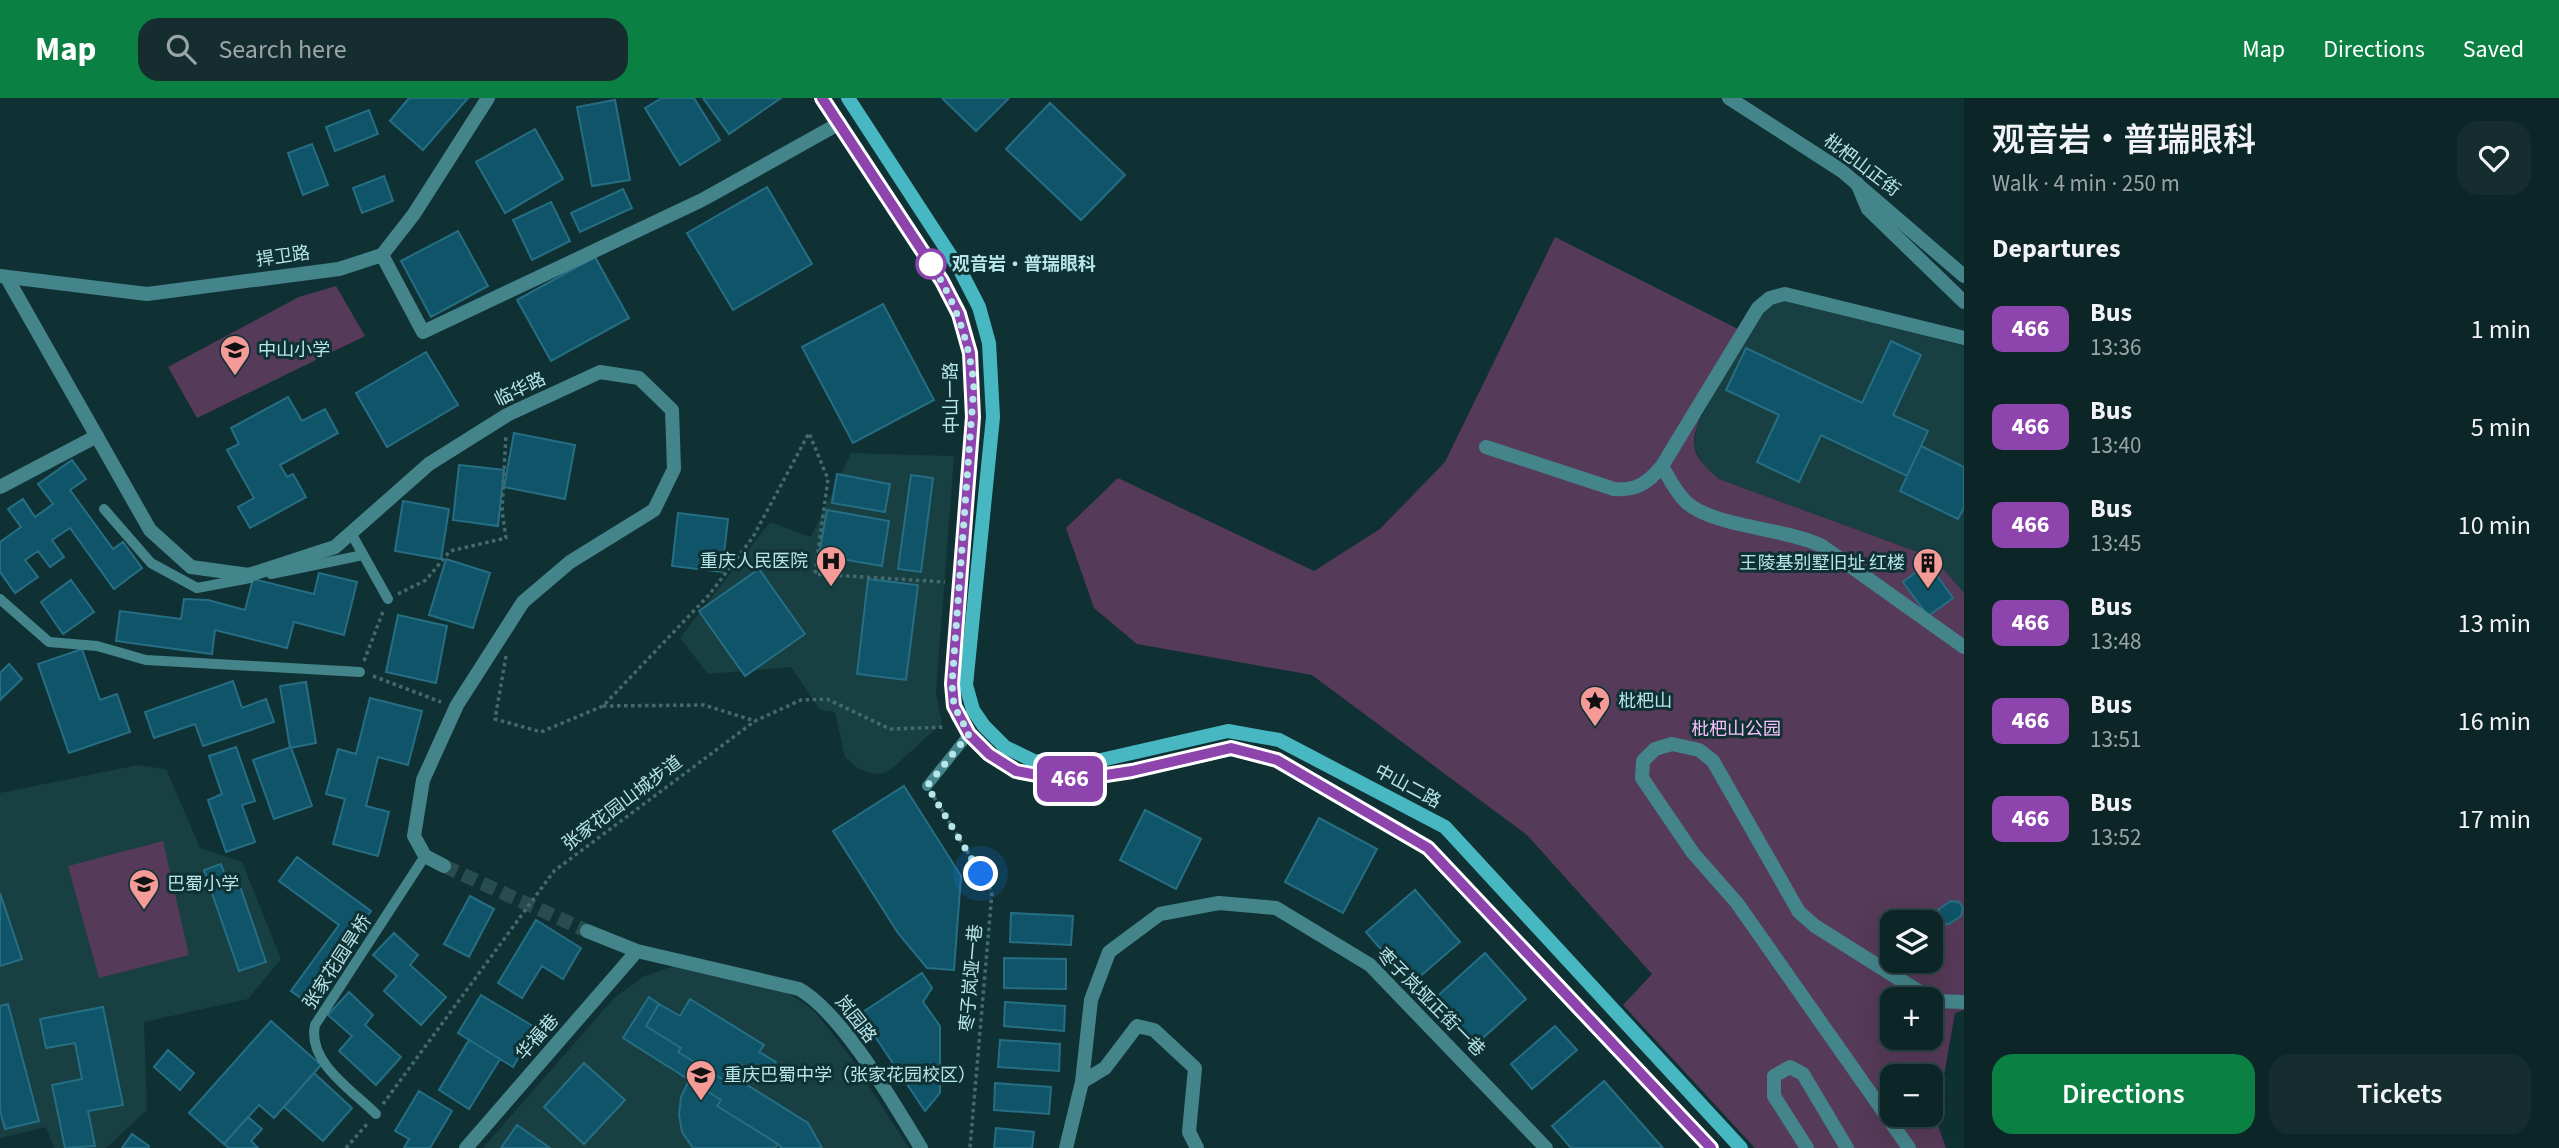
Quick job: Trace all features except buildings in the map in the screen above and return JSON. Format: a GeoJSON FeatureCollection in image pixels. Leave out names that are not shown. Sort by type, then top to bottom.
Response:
{"type":"FeatureCollection","features":[{"type":"Feature","properties":{"kind":"main road","name":"中山一路"},"geometry":{"type":"LineString","coordinates":[[822,98],[942,281],[959,314],[970,353],[973,417],[952,694],[967,730]]}},
{"type":"Feature","properties":{"kind":"main road","name":"中山二路"},"geometry":{"type":"LineString","coordinates":[[848,98],[960,270],[979,307],[989,343],[993,417],[966,685],[974,710],[984,726],[1005,747],[1034,761],[1079,765],[1228,731],[1279,740],[1445,827],[1741,1148]]}},
{"type":"Feature","properties":{"kind":"main road"},"geometry":{"type":"LineString","coordinates":[[967,730],[989,754],[1016,771],[1063,780],[1132,771],[1231,748],[1277,760],[1428,848],[1711,1148]]}},
{"type":"Feature","properties":{"kind":"street"},"geometry":{"type":"LineString","coordinates":[[488,98],[414,214],[382,255],[423,332],[702,200],[840,123]]}},
{"type":"Feature","properties":{"kind":"street","name":"枇杷山正街"},"geometry":{"type":"LineString","coordinates":[[1729,98],[1857,183],[1964,275]]}},
{"type":"Feature","properties":{"kind":"street"},"geometry":{"type":"LineString","coordinates":[[1857,183],[1868,209],[1964,302]]}},
{"type":"Feature","properties":{"kind":"street","name":"捍卫路"},"geometry":{"type":"LineString","coordinates":[[4,277],[147,294],[338,269],[382,255]]}},
{"type":"Feature","properties":{"kind":"street","name":"临华路"},"geometry":{"type":"LineString","coordinates":[[4,277],[150,530],[191,567],[248,575],[335,547],[429,464],[507,415],[600,372],[639,378],[672,410],[674,468],[654,510],[570,562],[523,602],[456,708],[423,780],[414,836],[425,856]]}},
{"type":"Feature","properties":{"kind":"street"},"geometry":{"type":"LineString","coordinates":[[1486,447],[1614,489],[1628,490],[1643,485],[1662,466],[1758,308],[1770,298],[1785,294],[1964,338]]}},
{"type":"Feature","properties":{"kind":"street"},"geometry":{"type":"LineString","coordinates":[[0,488],[97,436]]}},
{"type":"Feature","properties":{"kind":"street"},"geometry":{"type":"LineString","coordinates":[[1662,466],[1687,503],[1713,515],[1806,538],[1964,647]]}},
{"type":"Feature","properties":{"kind":"street"},"geometry":{"type":"LineString","coordinates":[[1909,1148],[1737,903],[1685,842],[1642,778],[1643,761],[1655,749],[1672,744],[1699,750],[1713,761],[1785,893],[1799,912],[1815,926],[1934,1001],[1964,1002]]}},
{"type":"Feature","properties":{"kind":"street"},"geometry":{"type":"LineString","coordinates":[[425,856],[444,866]]}},
{"type":"Feature","properties":{"kind":"street","name":"枣子岚垭正街一巷"},"geometry":{"type":"LineString","coordinates":[[1066,1148],[1082,1082],[1091,1000],[1109,952],[1160,914],[1219,903],[1276,908],[1370,965],[1546,1148]]}},
{"type":"Feature","properties":{"kind":"street","name":"岚园路"},"geometry":{"type":"LineString","coordinates":[[587,931],[637,951],[799,989],[811,996],[858,1051],[920,1148]]}},
{"type":"Feature","properties":{"kind":"street","name":"华福巷"},"geometry":{"type":"LineString","coordinates":[[466,1148],[637,951]]}},
{"type":"Feature","properties":{"kind":"street"},"geometry":{"type":"LineString","coordinates":[[1082,1082],[1105,1068],[1137,1026],[1154,1030],[1195,1068],[1189,1132],[1197,1148]]}},
{"type":"Feature","properties":{"kind":"street"},"geometry":{"type":"LineString","coordinates":[[1807,1148],[1774,1096],[1772,1087],[1774,1076],[1790,1067],[1803,1074],[1847,1148]]}},
{"type":"Feature","properties":{"kind":"lane"},"geometry":{"type":"LineString","coordinates":[[104,509],[151,563],[197,588],[363,555]]}},
{"type":"Feature","properties":{"kind":"lane"},"geometry":{"type":"LineString","coordinates":[[351,533],[388,599]]}},
{"type":"Feature","properties":{"kind":"lane"},"geometry":{"type":"LineString","coordinates":[[0,599],[49,642],[97,646],[146,660],[360,671]]}},
{"type":"Feature","properties":{"kind":"lane"},"geometry":{"type":"LineString","coordinates":[[927,786],[967,730]]}},
{"type":"Feature","properties":{"kind":"lane","name":"张家花园旱桥"},"geometry":{"type":"LineString","coordinates":[[376,1114],[326,1065],[316,1052],[312,1039],[315,1025],[425,856]]}},
{"type":"Feature","properties":{"kind":"path"},"geometry":{"type":"LineString","coordinates":[[456,708],[360,671],[388,599],[426,580],[450,551],[506,538],[502,512],[507,415]]}},
{"type":"Feature","properties":{"kind":"path"},"geometry":{"type":"LineString","coordinates":[[603,706],[709,595],[746,547],[808,433],[828,479],[815,574],[959,583]]}},
{"type":"Feature","properties":{"kind":"path"},"geometry":{"type":"LineString","coordinates":[[497,643],[508,658],[495,719],[541,732],[603,706],[704,705],[755,721]]}},
{"type":"Feature","properties":{"kind":"path","name":"张家花园山城步道"},"geometry":{"type":"LineString","coordinates":[[387,1098],[554,871],[755,721],[801,700],[827,699],[890,729],[967,730]]}},
{"type":"Feature","properties":{"kind":"path","name":"枣子岚垭一巷"},"geometry":{"type":"LineString","coordinates":[[927,786],[992,892],[970,1148]]}},
{"type":"Feature","properties":{"kind":"shaded area"},"geometry":{"type":"Polygon","coordinates":[[[1785,300],[1964,346],[1964,593],[1934,558],[1719,479],[1703,465],[1694,446],[1697,424],[1748,334],[1769,304],[1785,300]]]}},
{"type":"Feature","properties":{"kind":"shaded area","name":"重庆人民医院"},"geometry":{"type":"Polygon","coordinates":[[[851,453],[954,456],[936,692],[942,723],[885,773],[873,774],[857,768],[845,757],[835,712],[820,710],[791,667],[708,674],[680,638],[770,522],[811,537],[851,453]]]}},
{"type":"Feature","properties":{"kind":"shaded area","name":"巴蜀小学"},"geometry":{"type":"Polygon","coordinates":[[[138,765],[166,769],[200,848],[242,862],[281,959],[248,999],[144,1022],[147,1110],[106,1148],[54,1148],[46,1127],[0,1138],[0,793],[138,765]]]}},
{"type":"Feature","properties":{"kind":"shaded area","name":"重庆巴蜀中学（张家花园校区）"},"geometry":{"type":"Polygon","coordinates":[[[671,967],[687,968],[787,993],[804,1003],[817,1014],[849,1055],[909,1148],[483,1148],[613,999],[644,976],[671,967]]]}},
{"type":"Feature","properties":{"kind":"green space","name":"枇杷山公园"},"geometry":{"type":"Polygon","coordinates":[[[1555,237],[1748,334],[1699,419],[1694,445],[1704,464],[1719,479],[1934,558],[1964,593],[1964,1010],[1955,1013],[1943,1081],[1943,1064],[1880,1064],[1880,1127],[1938,1127],[1946,1148],[1755,1148],[1623,1005],[1652,974],[1527,835],[1312,675],[1137,644],[1094,608],[1066,528],[1118,478],[1314,571],[1380,529],[1445,462],[1555,237]]]}},
{"type":"Feature","properties":{"kind":"green space"},"geometry":{"type":"Polygon","coordinates":[[[336,286],[365,336],[197,418],[168,367],[299,297],[336,286]]]}},
{"type":"Feature","properties":{"kind":"green space"},"geometry":{"type":"Polygon","coordinates":[[[163,841],[189,955],[99,978],[68,866],[163,841]]]}},
{"type":"Feature","properties":{"kind":"tunnel"},"geometry":{"type":"LineString","coordinates":[[444,866],[587,931]]}},
{"type":"Feature","properties":{"kind":"bus line","name":"466"},"geometry":{"type":"LineString","coordinates":[[822,98],[942,281],[959,314],[970,353],[974,384],[973,417],[952,694],[958,716],[978,745],[1016,771],[1063,780],[1132,771],[1231,748],[1277,760],[1428,848],[1711,1148]]}},
{"type":"Feature","properties":{"kind":"place","name":"观音岩‧普瑞眼科"},"geometry":{"type":"Point","coordinates":[931,264]}},
{"type":"Feature","properties":{"kind":"place","name":"中山小学"},"geometry":{"type":"Point","coordinates":[235,377]}},
{"type":"Feature","properties":{"kind":"place","name":"重庆人民医院"},"geometry":{"type":"Point","coordinates":[831,588]}},
{"type":"Feature","properties":{"kind":"place","name":"王陵基别墅旧址 红楼"},"geometry":{"type":"Point","coordinates":[1928,590]}},
{"type":"Feature","properties":{"kind":"place","name":"枇杷山"},"geometry":{"type":"Point","coordinates":[1595,728]}},
{"type":"Feature","properties":{"kind":"place","name":"巴蜀小学"},"geometry":{"type":"Point","coordinates":[144,911]}},
{"type":"Feature","properties":{"kind":"place","name":"重庆巴蜀中学（张家花园校区）"},"geometry":{"type":"Point","coordinates":[701,1102]}},
{"type":"Feature","properties":{"kind":"route"},"geometry":{"type":"LineString","coordinates":[[931,264],[929,261],[959,314],[970,353],[974,384],[952,684],[954,706],[969,734],[927,786],[981,874]]}}]}
